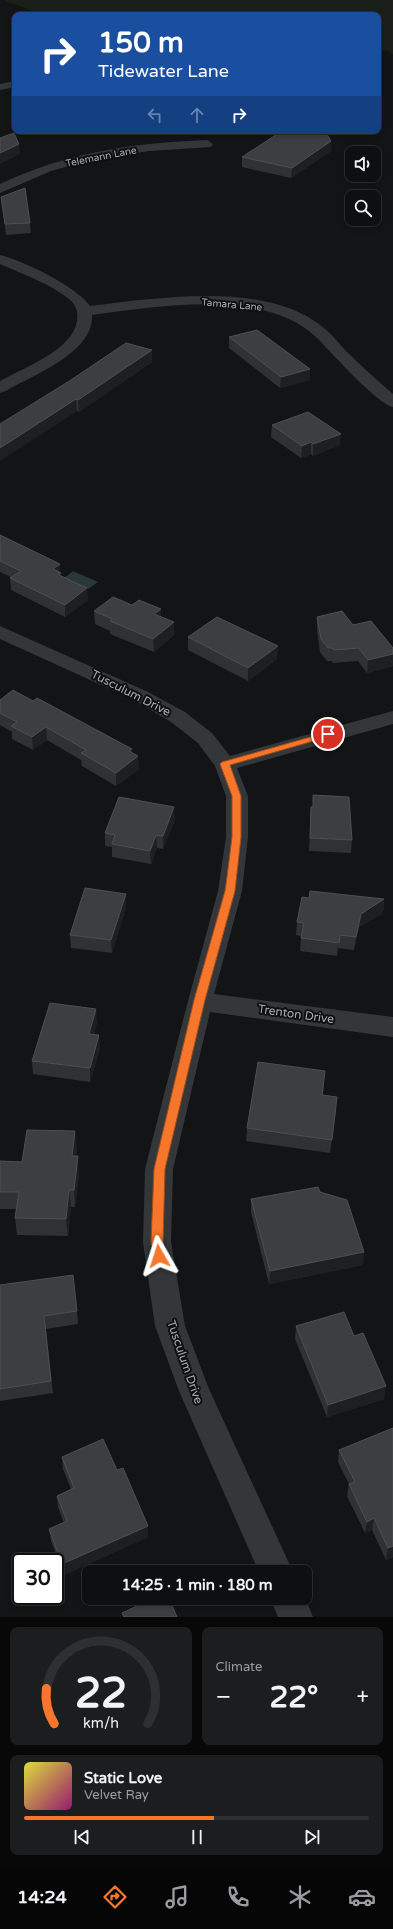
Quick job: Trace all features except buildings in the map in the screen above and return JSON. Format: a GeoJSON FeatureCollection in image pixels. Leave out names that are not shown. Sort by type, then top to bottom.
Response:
{"type":"FeatureCollection","features":[{"type":"Feature","properties":{"kind":"street"},"geometry":{"type":"LineString","coordinates":[[0,87],[12,85]]}},
{"type":"Feature","properties":{"kind":"street","name":"Telemann Lane"},"geometry":{"type":"LineString","coordinates":[[0,189],[30,175],[81,159],[115,152],[172,145],[207,144]]}},
{"type":"Feature","properties":{"kind":"street"},"geometry":{"type":"LineString","coordinates":[[0,258],[68,293],[79,301],[85,311],[85,322],[82,331],[76,340],[57,357],[0,388]]}},
{"type":"Feature","properties":{"kind":"street","name":"Tamara Lane"},"geometry":{"type":"LineString","coordinates":[[85,311],[209,300],[246,303],[284,312],[298,318],[314,328],[372,385],[393,402]]}},
{"type":"Feature","properties":{"kind":"street","name":"Tusculum Drive"},"geometry":{"type":"LineString","coordinates":[[0,632],[125,688],[171,713],[204,738],[225,764],[237,796],[237,837],[230,891],[200,1000],[159,1169],[157,1242],[170,1326],[194,1391],[273,1565]]}},
{"type":"Feature","properties":{"kind":"street"},"geometry":{"type":"LineString","coordinates":[[225,764],[393,718]]}},
{"type":"Feature","properties":{"kind":"street","name":"Trenton Drive"},"geometry":{"type":"LineString","coordinates":[[200,1000],[393,1027]]}},
{"type":"Feature","properties":{"kind":"street"},"geometry":{"type":"LineString","coordinates":[[290,1605],[296,1617]]}},
{"type":"Feature","properties":{"kind":"shaded area"},"geometry":{"type":"Polygon","coordinates":[[[4,0],[393,0],[393,54],[381,50],[381,12],[34,12],[4,0]]]}},
{"type":"Feature","properties":{"kind":"shaded area"},"geometry":{"type":"Polygon","coordinates":[[[73,571],[98,582],[88,589],[63,579],[73,571]]]}},
{"type":"Feature","properties":{"kind":"route"},"geometry":{"type":"LineString","coordinates":[[159,1256],[157,1242],[159,1169],[200,1000],[230,891],[232,877],[237,837],[237,796],[225,764],[328,734]]}}]}
